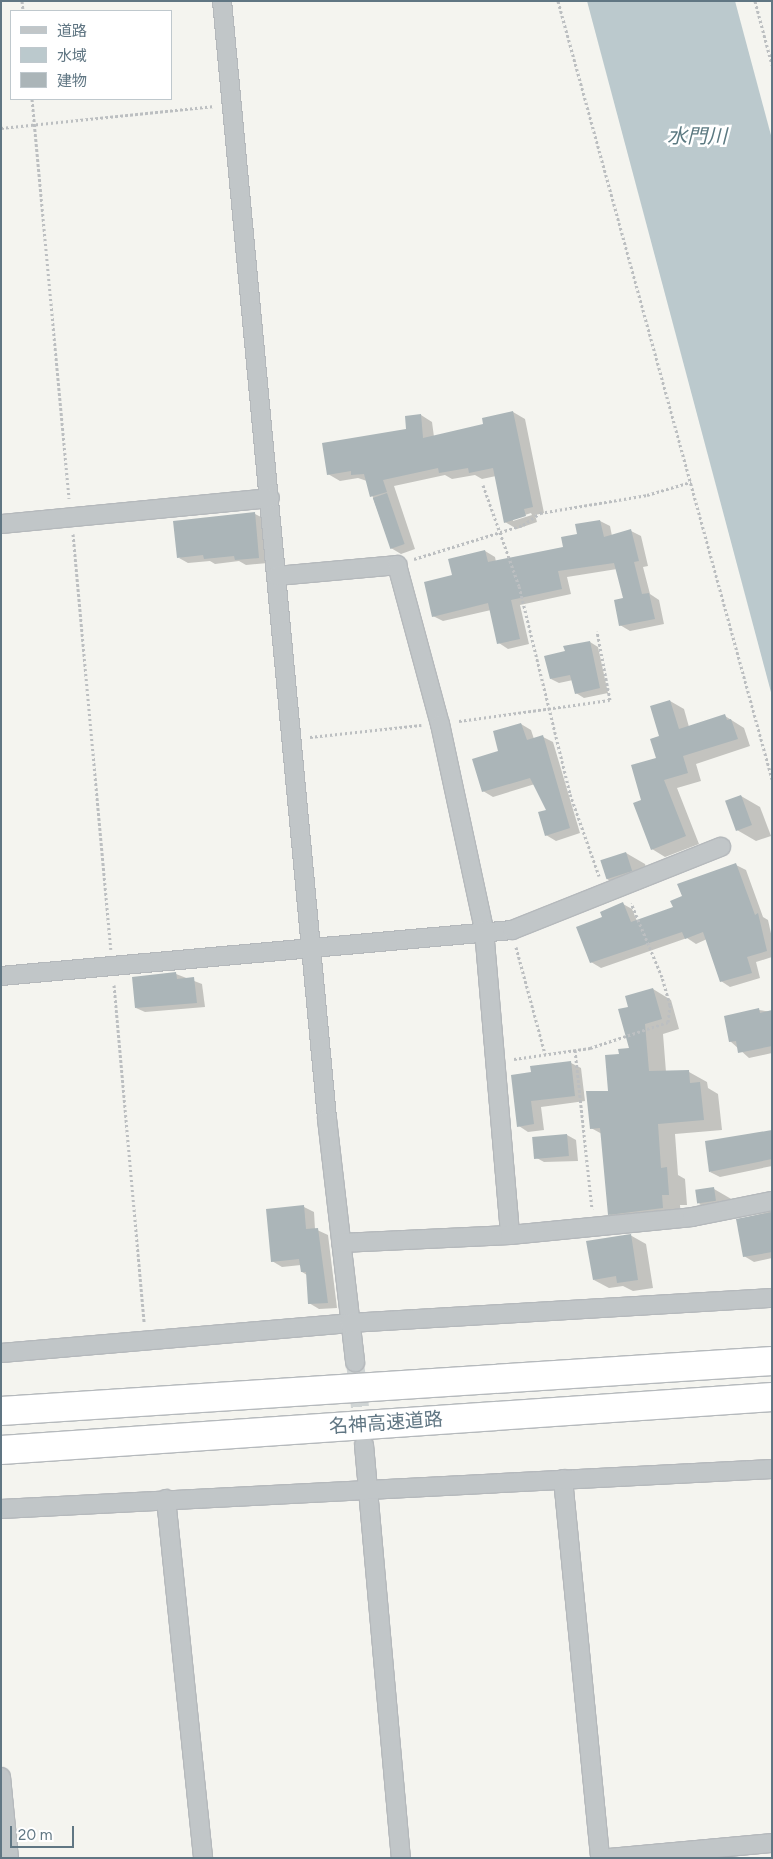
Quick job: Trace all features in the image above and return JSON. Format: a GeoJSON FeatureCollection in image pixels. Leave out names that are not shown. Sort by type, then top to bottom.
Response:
{"type":"FeatureCollection","features":[{"type":"Feature","properties":{"kind":"highway","name":"名神高速道路"},"geometry":{"type":"LineString","coordinates":[[1,1411],[762,1361]]}},
{"type":"Feature","properties":{"kind":"highway","name":"名神高速道路"},"geometry":{"type":"LineString","coordinates":[[1,1450],[766,1397]]}},
{"type":"Feature","properties":{"kind":"street"},"geometry":{"type":"LineString","coordinates":[[222,1],[270,498],[310,945],[355,1362]]}},
{"type":"Feature","properties":{"kind":"street"},"geometry":{"type":"LineString","coordinates":[[1,524],[270,498]]}},
{"type":"Feature","properties":{"kind":"street"},"geometry":{"type":"LineString","coordinates":[[277,576],[397,565],[440,724],[484,930],[510,1235]]}},
{"type":"Feature","properties":{"kind":"street"},"geometry":{"type":"LineString","coordinates":[[1,976],[310,945],[484,930],[512,930],[721,847]]}},
{"type":"Feature","properties":{"kind":"street"},"geometry":{"type":"LineString","coordinates":[[341,1243],[594,1229],[692,1217],[772,1201]]}},
{"type":"Feature","properties":{"kind":"street"},"geometry":{"type":"LineString","coordinates":[[1,1353],[350,1323],[772,1298]]}},
{"type":"Feature","properties":{"kind":"street"},"geometry":{"type":"LineString","coordinates":[[364,1445],[401,1858]]}},
{"type":"Feature","properties":{"kind":"street"},"geometry":{"type":"LineString","coordinates":[[1,1509],[369,1488],[772,1469]]}},
{"type":"Feature","properties":{"kind":"street"},"geometry":{"type":"LineString","coordinates":[[563,1478],[600,1858]]}},
{"type":"Feature","properties":{"kind":"street"},"geometry":{"type":"LineString","coordinates":[[166,1499],[203,1858]]}},
{"type":"Feature","properties":{"kind":"street"},"geometry":{"type":"LineString","coordinates":[[1,1777],[9,1858]]}},
{"type":"Feature","properties":{"kind":"street"},"geometry":{"type":"LineString","coordinates":[[610,1858],[772,1843]]}},
{"type":"Feature","properties":{"kind":"path"},"geometry":{"type":"LineString","coordinates":[[558,1],[772,779]]}},
{"type":"Feature","properties":{"kind":"path"},"geometry":{"type":"LineString","coordinates":[[755,1],[772,65]]}},
{"type":"Feature","properties":{"kind":"path"},"geometry":{"type":"LineString","coordinates":[[32,100],[113,966],[145,1340]]}},
{"type":"Feature","properties":{"kind":"path"},"geometry":{"type":"LineString","coordinates":[[1,128],[232,104]]}},
{"type":"Feature","properties":{"kind":"path"},"geometry":{"type":"LineString","coordinates":[[397,565],[523,525],[540,513],[647,495],[691,482]]}},
{"type":"Feature","properties":{"kind":"path"},"geometry":{"type":"LineString","coordinates":[[483,485],[498,534],[527,614],[570,794],[605,894]]}},
{"type":"Feature","properties":{"kind":"path"},"geometry":{"type":"LineString","coordinates":[[292,736],[311,737],[440,724],[610,700],[597,631]]}},
{"type":"Feature","properties":{"kind":"path"},"geometry":{"type":"LineString","coordinates":[[495,1061],[575,1050],[668,1022],[670,1005],[662,977],[624,886]]}},
{"type":"Feature","properties":{"kind":"path"},"geometry":{"type":"LineString","coordinates":[[512,930],[545,1054]]}},
{"type":"Feature","properties":{"kind":"path"},"geometry":{"type":"LineString","coordinates":[[575,1050],[594,1229]]}},
{"type":"Feature","properties":{"kind":"water","name":"水門川"},"geometry":{"type":"Polygon","coordinates":[[[587,1],[735,1],[772,139],[772,696],[587,1]]]}},
{"type":"Feature","properties":{"kind":"building"},"geometry":{"type":"Polygon","coordinates":[[[513,411],[533,507],[524,509],[526,516],[504,523],[493,468],[469,473],[468,468],[439,473],[438,468],[383,480],[387,492],[370,497],[364,474],[351,475],[351,471],[327,475],[322,443],[406,429],[405,416],[421,414],[423,438],[483,424],[482,418],[513,411]]]}},
{"type":"Feature","properties":{"kind":"building"},"geometry":{"type":"Polygon","coordinates":[[[387,493],[405,544],[390,549],[373,498],[387,493]]]}},
{"type":"Feature","properties":{"kind":"building"},"geometry":{"type":"Polygon","coordinates":[[[255,512],[259,558],[235,560],[234,556],[204,559],[203,555],[177,558],[173,521],[255,512]]]}},
{"type":"Feature","properties":{"kind":"building"},"geometry":{"type":"Polygon","coordinates":[[[600,520],[604,537],[631,529],[639,561],[634,562],[642,594],[649,593],[655,619],[619,626],[614,600],[623,598],[614,563],[558,571],[562,589],[511,600],[520,639],[497,644],[488,603],[432,617],[424,582],[452,575],[448,559],[485,550],[488,562],[563,547],[561,537],[577,534],[575,524],[600,520]]]}},
{"type":"Feature","properties":{"kind":"building"},"geometry":{"type":"Polygon","coordinates":[[[590,641],[600,688],[575,694],[570,675],[550,679],[544,656],[565,651],[563,646],[590,641]]]}},
{"type":"Feature","properties":{"kind":"building"},"geometry":{"type":"Polygon","coordinates":[[[670,700],[679,729],[725,714],[727,720],[731,719],[738,739],[683,756],[688,773],[664,780],[686,836],[651,850],[633,803],[641,800],[631,765],[656,758],[650,739],[659,736],[650,706],[670,700]]]}},
{"type":"Feature","properties":{"kind":"building"},"geometry":{"type":"Polygon","coordinates":[[[521,723],[527,740],[543,735],[570,828],[545,836],[538,812],[546,810],[530,778],[482,792],[472,759],[498,751],[493,731],[521,723]]]}},
{"type":"Feature","properties":{"kind":"building"},"geometry":{"type":"Polygon","coordinates":[[[741,795],[752,825],[736,831],[725,801],[741,795]]]}},
{"type":"Feature","properties":{"kind":"building"},"geometry":{"type":"Polygon","coordinates":[[[626,852],[632,871],[607,879],[600,860],[626,852]]]}},
{"type":"Feature","properties":{"kind":"building"},"geometry":{"type":"Polygon","coordinates":[[[736,863],[755,915],[758,913],[767,951],[747,957],[752,973],[720,982],[703,932],[685,939],[682,932],[590,963],[576,927],[602,917],[600,912],[623,902],[631,922],[673,907],[670,901],[682,896],[677,884],[736,863]]]}},
{"type":"Feature","properties":{"kind":"building"},"geometry":{"type":"Polygon","coordinates":[[[176,972],[177,979],[194,977],[197,1003],[135,1008],[132,977],[176,972]]]}},
{"type":"Feature","properties":{"kind":"building"},"geometry":{"type":"Polygon","coordinates":[[[653,988],[662,1019],[645,1024],[649,1071],[689,1070],[690,1083],[700,1082],[704,1120],[658,1124],[661,1168],[667,1167],[669,1195],[662,1195],[663,1208],[608,1215],[600,1128],[590,1129],[586,1091],[608,1091],[605,1055],[619,1054],[618,1049],[629,1048],[618,1009],[628,1007],[625,996],[653,988]]]}},
{"type":"Feature","properties":{"kind":"building"},"geometry":{"type":"Polygon","coordinates":[[[759,1008],[760,1013],[772,1010],[772,1046],[738,1053],[736,1041],[729,1042],[724,1016],[759,1008]]]}},
{"type":"Feature","properties":{"kind":"building"},"geometry":{"type":"Polygon","coordinates":[[[571,1061],[575,1096],[531,1101],[534,1124],[517,1127],[511,1075],[531,1072],[530,1066],[571,1061]]]}},
{"type":"Feature","properties":{"kind":"building"},"geometry":{"type":"Polygon","coordinates":[[[772,1130],[772,1159],[709,1172],[705,1141],[772,1130]]]}},
{"type":"Feature","properties":{"kind":"building"},"geometry":{"type":"Polygon","coordinates":[[[567,1134],[569,1156],[534,1159],[532,1137],[567,1134]]]}},
{"type":"Feature","properties":{"kind":"building"},"geometry":{"type":"Polygon","coordinates":[[[714,1187],[716,1201],[697,1204],[695,1190],[714,1187]]]}},
{"type":"Feature","properties":{"kind":"building"},"geometry":{"type":"Polygon","coordinates":[[[304,1205],[306,1229],[318,1228],[328,1303],[308,1304],[306,1272],[301,1272],[299,1259],[271,1262],[266,1209],[304,1205]]]}},
{"type":"Feature","properties":{"kind":"building"},"geometry":{"type":"Polygon","coordinates":[[[772,1212],[772,1252],[743,1257],[736,1219],[772,1212]]]}},
{"type":"Feature","properties":{"kind":"building"},"geometry":{"type":"Polygon","coordinates":[[[631,1234],[638,1280],[617,1283],[616,1276],[593,1280],[586,1241],[631,1234]]]}},
{"type":"Feature","properties":{"kind":"tunnel"},"geometry":{"type":"LineString","coordinates":[[355,1362],[363,1435]]}}]}
